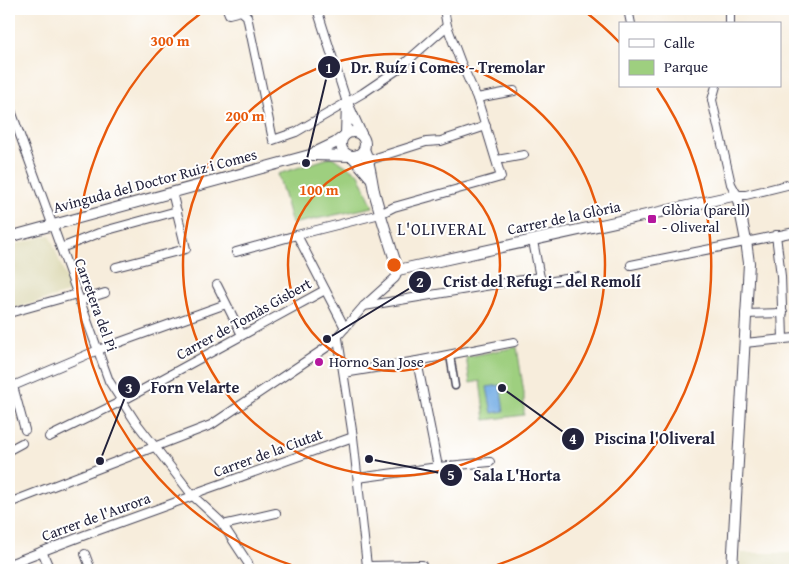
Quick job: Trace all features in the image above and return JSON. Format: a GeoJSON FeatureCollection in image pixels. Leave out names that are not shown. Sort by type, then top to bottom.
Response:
{"type":"FeatureCollection","features":[{"type":"Feature","properties":{"kind":"street"},"geometry":{"type":"LineString","coordinates":[[226,9],[229,14],[241,11],[247,16],[272,140],[296,132],[347,103],[397,70],[447,26]]}},
{"type":"Feature","properties":{"kind":"street"},"geometry":{"type":"LineString","coordinates":[[9,503],[212,424],[338,338],[364,306],[395,278],[398,270],[380,214],[371,178],[358,155],[364,149],[364,140],[347,103],[318,9]]}},
{"type":"Feature","properties":{"kind":"street"},"geometry":{"type":"LineString","coordinates":[[236,252],[297,234],[380,214],[394,207],[501,177],[477,98],[447,26],[444,9]]}},
{"type":"Feature","properties":{"kind":"street"},"geometry":{"type":"LineString","coordinates":[[628,9],[631,22]]}},
{"type":"Feature","properties":{"kind":"street"},"geometry":{"type":"LineString","coordinates":[[730,9],[730,22]]}},
{"type":"Feature","properties":{"kind":"street"},"geometry":{"type":"LineString","coordinates":[[715,88],[712,100],[731,184],[737,195],[749,263],[732,570]]}},
{"type":"Feature","properties":{"kind":"street"},"geometry":{"type":"LineString","coordinates":[[477,98],[514,91]]}},
{"type":"Feature","properties":{"kind":"street"},"geometry":{"type":"LineString","coordinates":[[347,103],[344,136],[341,146],[346,154],[360,159]]}},
{"type":"Feature","properties":{"kind":"street","name":"Carretera del Pi"},"geometry":{"type":"LineString","coordinates":[[9,105],[109,381],[135,421],[193,496],[223,525],[248,563],[250,570]]}},
{"type":"Feature","properties":{"kind":"street","name":"Avinguda del Doctor Ruiz i Comes"},"geometry":{"type":"LineString","coordinates":[[310,155],[360,159],[426,142],[441,141],[486,126]]}},
{"type":"Feature","properties":{"kind":"street"},"geometry":{"type":"LineString","coordinates":[[344,136],[354,132],[362,136]]}},
{"type":"Feature","properties":{"kind":"street","name":"Avinguda del Doctor Ruiz i Comes"},"geometry":{"type":"LineString","coordinates":[[9,237],[310,155],[335,144],[344,136]]}},
{"type":"Feature","properties":{"kind":"street"},"geometry":{"type":"LineString","coordinates":[[497,160],[524,155]]}},
{"type":"Feature","properties":{"kind":"street"},"geometry":{"type":"LineString","coordinates":[[737,195],[746,195],[795,183]]}},
{"type":"Feature","properties":{"kind":"street"},"geometry":{"type":"LineString","coordinates":[[116,267],[186,249],[172,192]]}},
{"type":"Feature","properties":{"kind":"street","name":"Carrer de la Glòria"},"geometry":{"type":"LineString","coordinates":[[398,270],[737,195]]}},
{"type":"Feature","properties":{"kind":"street"},"geometry":{"type":"LineString","coordinates":[[61,248],[102,232],[176,211]]}},
{"type":"Feature","properties":{"kind":"street"},"geometry":{"type":"LineString","coordinates":[[631,265],[795,232]]}},
{"type":"Feature","properties":{"kind":"street"},"geometry":{"type":"LineString","coordinates":[[297,234],[345,328]]}},
{"type":"Feature","properties":{"kind":"street"},"geometry":{"type":"LineString","coordinates":[[776,235],[781,276],[784,339]]}},
{"type":"Feature","properties":{"kind":"street"},"geometry":{"type":"LineString","coordinates":[[533,241],[541,280]]}},
{"type":"Feature","properties":{"kind":"street"},"geometry":{"type":"LineString","coordinates":[[364,306],[541,280],[578,277]]}},
{"type":"Feature","properties":{"kind":"street"},"geometry":{"type":"LineString","coordinates":[[217,285],[242,335]]}},
{"type":"Feature","properties":{"kind":"street","name":"Carrer de Tomàs Gisbert"},"geometry":{"type":"LineString","coordinates":[[49,436],[122,401],[325,290]]}},
{"type":"Feature","properties":{"kind":"street"},"geometry":{"type":"LineString","coordinates":[[9,314],[78,297],[106,293]]}},
{"type":"Feature","properties":{"kind":"street"},"geometry":{"type":"LineString","coordinates":[[24,430],[13,386],[98,350],[226,304]]}},
{"type":"Feature","properties":{"kind":"street"},"geometry":{"type":"LineString","coordinates":[[745,314],[783,313]]}},
{"type":"Feature","properties":{"kind":"street"},"geometry":{"type":"LineString","coordinates":[[338,338],[353,438],[368,566],[422,565]]}},
{"type":"Feature","properties":{"kind":"street"},"geometry":{"type":"LineString","coordinates":[[744,343],[795,338]]}},
{"type":"Feature","properties":{"kind":"street"},"geometry":{"type":"LineString","coordinates":[[344,373],[514,342]]}},
{"type":"Feature","properties":{"kind":"street"},"geometry":{"type":"LineString","coordinates":[[450,355],[456,386]]}},
{"type":"Feature","properties":{"kind":"street"},"geometry":{"type":"LineString","coordinates":[[417,361],[438,466]]}},
{"type":"Feature","properties":{"kind":"street","name":"Carrer de la Ciutat"},"geometry":{"type":"LineString","coordinates":[[193,496],[353,438]]}},
{"type":"Feature","properties":{"kind":"street"},"geometry":{"type":"LineString","coordinates":[[9,450],[22,443]]}},
{"type":"Feature","properties":{"kind":"street"},"geometry":{"type":"LineString","coordinates":[[358,478],[438,466],[490,462]]}},
{"type":"Feature","properties":{"kind":"street","name":"Carrer de l'Aurora"},"geometry":{"type":"LineString","coordinates":[[9,564],[193,496]]}},
{"type":"Feature","properties":{"kind":"street"},"geometry":{"type":"LineString","coordinates":[[223,525],[276,514]]}},
{"type":"Feature","properties":{"kind":"street"},"geometry":{"type":"LineString","coordinates":[[42,551],[50,570]]}},
{"type":"Feature","properties":{"kind":"street"},"geometry":{"type":"LineString","coordinates":[[84,554],[91,570]]}},
{"type":"Feature","properties":{"kind":"street"},"geometry":{"type":"LineString","coordinates":[[9,564],[12,570]]}},
{"type":"Feature","properties":{"kind":"shaded area"},"geometry":{"type":"Polygon","coordinates":[[[50,235],[71,292],[9,310],[9,246],[50,235]]]}},
{"type":"Feature","properties":{"kind":"shaded area"},"geometry":{"type":"Polygon","coordinates":[[[740,553],[795,553],[795,570],[739,570],[740,553]]]}},
{"type":"Feature","properties":{"kind":"green space"},"geometry":{"type":"Polygon","coordinates":[[[332,157],[359,174],[373,207],[292,224],[278,174],[332,157]]]}},
{"type":"Feature","properties":{"kind":"green space"},"geometry":{"type":"Polygon","coordinates":[[[517,347],[524,393],[524,415],[485,420],[480,381],[470,383],[466,357],[517,347]]]}},
{"type":"Feature","properties":{"kind":"water"},"geometry":{"type":"Polygon","coordinates":[[[500,385],[504,411],[492,413],[487,387],[500,385]]]}},
{"type":"Feature","properties":{"kind":"place","name":"Dr. Ruíz i Comes - Tremolar"},"geometry":{"type":"Point","coordinates":[306,163]}},
{"type":"Feature","properties":{"kind":"place","name":"Glòria (parell) - Oliveral"},"geometry":{"type":"Point","coordinates":[652,219]}},
{"type":"Feature","properties":{"kind":"place","name":"Crist del Refugi - del Remolí"},"geometry":{"type":"Point","coordinates":[327,339]}},
{"type":"Feature","properties":{"kind":"place","name":"Horno San Jose"},"geometry":{"type":"Point","coordinates":[319,362]}},
{"type":"Feature","properties":{"kind":"place","name":"Piscina l'Oliveral"},"geometry":{"type":"Point","coordinates":[502,388]}},
{"type":"Feature","properties":{"kind":"place","name":"Sala L'Horta"},"geometry":{"type":"Point","coordinates":[369,459]}},
{"type":"Feature","properties":{"kind":"place","name":"Forn Velarte"},"geometry":{"type":"Point","coordinates":[100,461]}},
{"type":"Feature","properties":{"kind":"district","name":"L'OLIVERAL"},"geometry":{"type":"Point","coordinates":[442,229]}}]}
